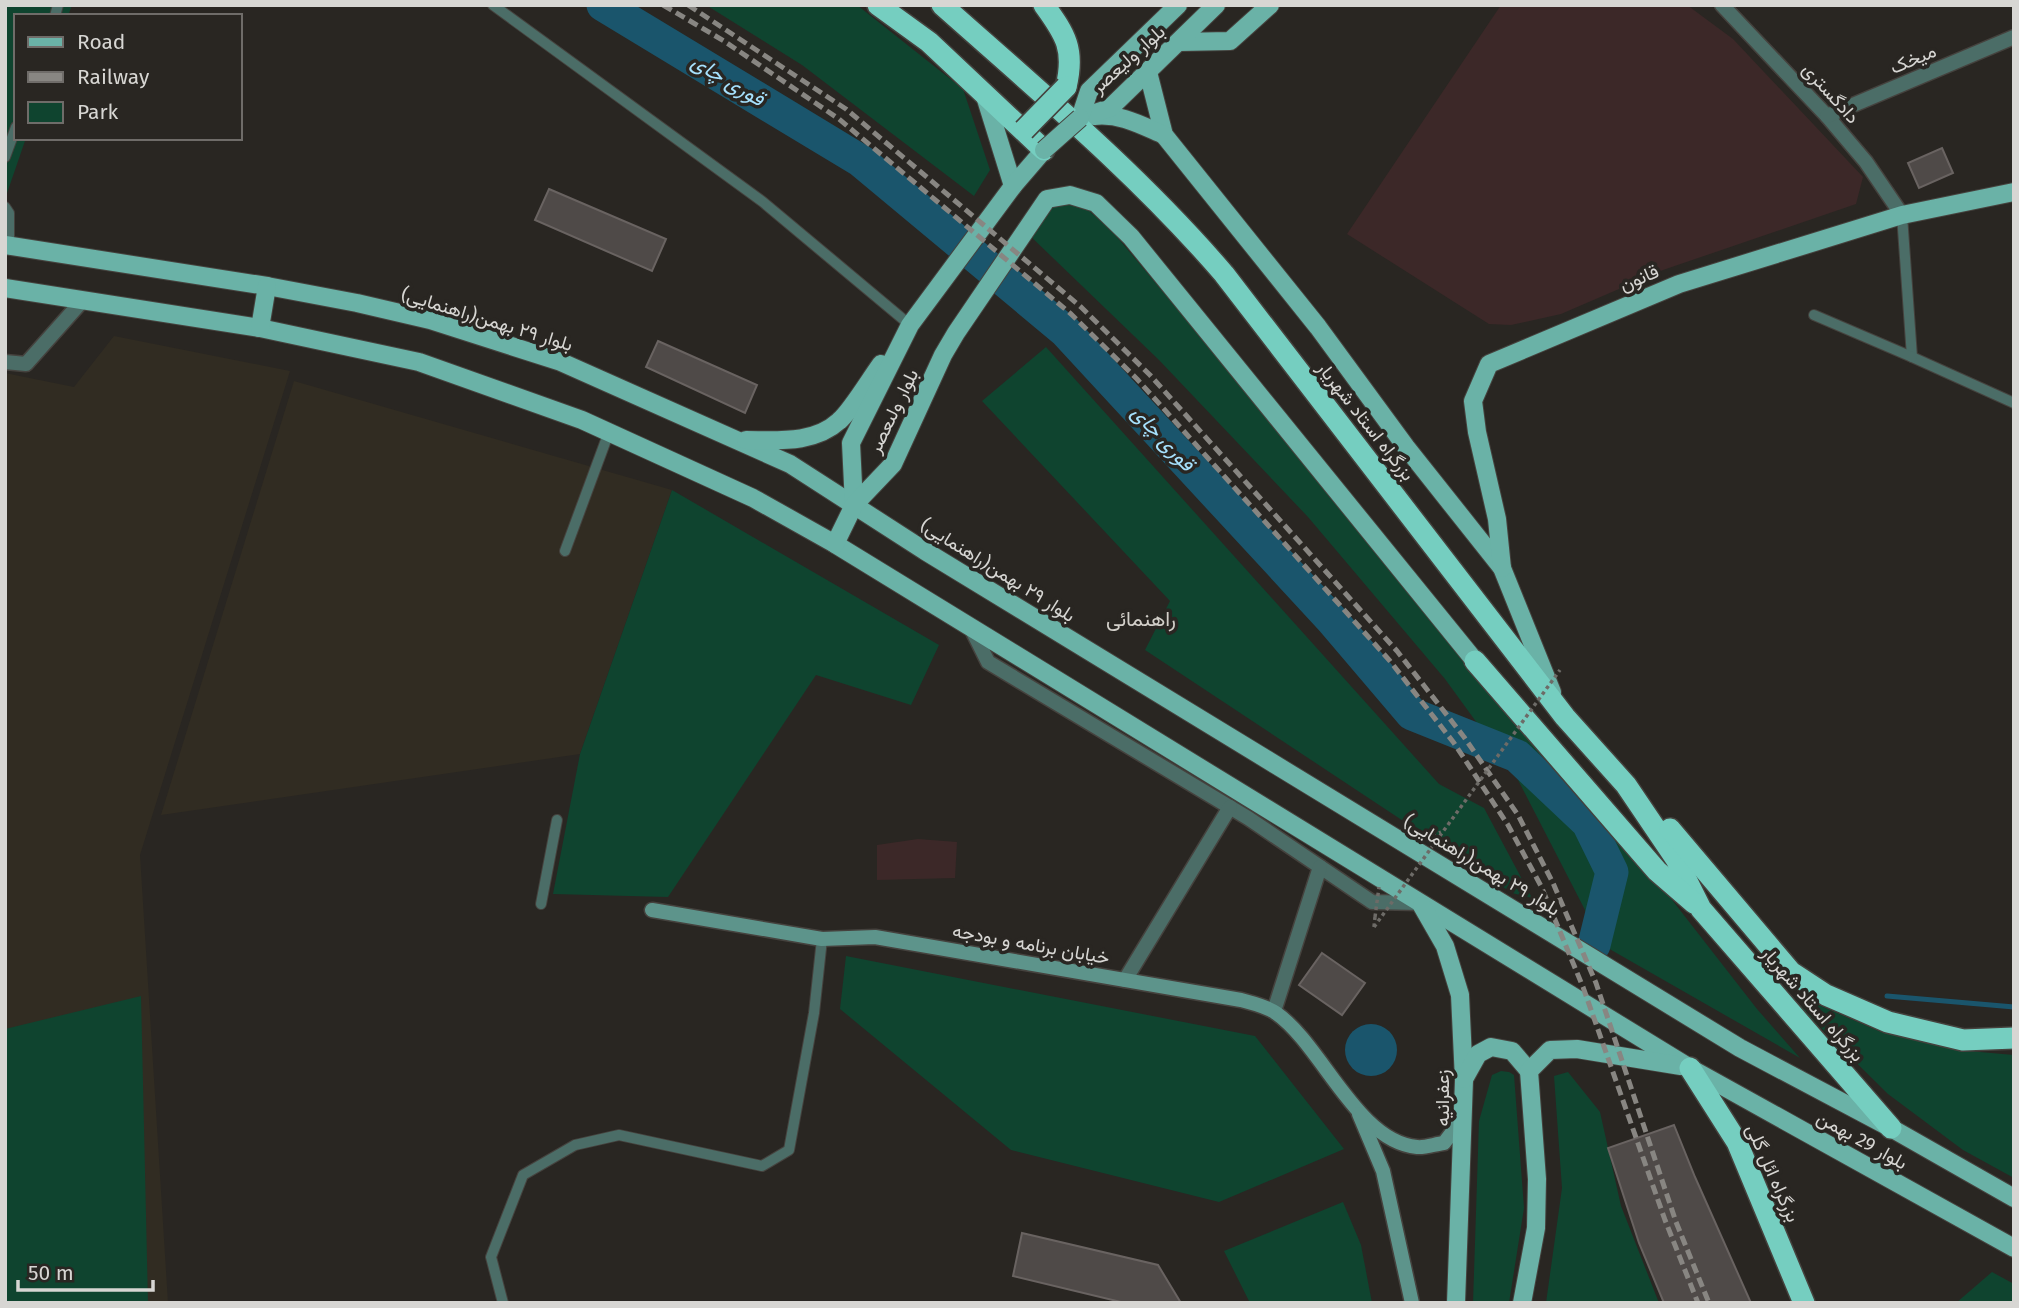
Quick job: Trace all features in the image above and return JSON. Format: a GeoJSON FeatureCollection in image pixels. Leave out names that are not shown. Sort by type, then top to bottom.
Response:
{"type":"FeatureCollection","features":[{"type":"Feature","properties":{"kind":"highway"},"geometry":{"type":"LineString","coordinates":[[878,5],[929,41],[1044,150]]}},
{"type":"Feature","properties":{"kind":"highway","name":"بزرگراه استاد شهریار"},"geometry":{"type":"LineString","coordinates":[[943,5],[1113,157],[1187,230],[1224,274],[1558,709],[1626,785],[1676,859],[1701,909]]}},
{"type":"Feature","properties":{"kind":"highway"},"geometry":{"type":"LineString","coordinates":[[1024,130],[1066,87],[1071,66],[1069,53],[1056,21],[1044,5]]}},
{"type":"Feature","properties":{"kind":"highway","name":"بزرگراه استاد شهریار"},"geometry":{"type":"LineString","coordinates":[[1475,661],[1657,871],[1701,909],[1891,1128]]}},
{"type":"Feature","properties":{"kind":"highway"},"geometry":{"type":"LineString","coordinates":[[1626,785],[1660,816],[1791,972],[1817,989],[1888,1023],[1963,1040],[2014,1038]]}},
{"type":"Feature","properties":{"kind":"highway","name":"بزرگراه ائل گلی"},"geometry":{"type":"LineString","coordinates":[[1690,1068],[1737,1142],[1804,1303]]}},
{"type":"Feature","properties":{"kind":"main road","name":"بلوار ولیعصر"},"geometry":{"type":"LineString","coordinates":[[1080,118],[1089,91],[1178,5]]}},
{"type":"Feature","properties":{"kind":"main road","name":"بلوار ولیعصر"},"geometry":{"type":"LineString","coordinates":[[1080,118],[1110,107],[1216,5]]}},
{"type":"Feature","properties":{"kind":"main road"},"geometry":{"type":"LineString","coordinates":[[1179,41],[1230,41],[1270,5]]}},
{"type":"Feature","properties":{"kind":"main road"},"geometry":{"type":"LineString","coordinates":[[1148,72],[1164,135],[1318,327],[1406,447],[1502,568],[1558,709]]}},
{"type":"Feature","properties":{"kind":"main road"},"geometry":{"type":"LineString","coordinates":[[984,91],[1013,186]]}},
{"type":"Feature","properties":{"kind":"main road"},"geometry":{"type":"LineString","coordinates":[[1080,118],[1107,115],[1121,117],[1164,135]]}},
{"type":"Feature","properties":{"kind":"main road","name":"بلوار ولىعصر"},"geometry":{"type":"LineString","coordinates":[[855,505],[851,443],[910,325],[1013,186],[1044,150],[1080,118]]}},
{"type":"Feature","properties":{"kind":"main road","name":"قانون"},"geometry":{"type":"LineString","coordinates":[[1502,568],[1497,520],[1477,432],[1474,401],[1489,364],[1679,284],[1902,215],[2014,192]]}},
{"type":"Feature","properties":{"kind":"main road","name":"بلوار ولىعصر"},"geometry":{"type":"LineString","coordinates":[[855,505],[893,464],[943,355],[1047,199],[1070,195],[1096,203],[1131,237],[1475,661]]}},
{"type":"Feature","properties":{"kind":"main road","name":"بلوار ٢٩ بهمن(راهنمایی)"},"geometry":{"type":"LineString","coordinates":[[7,245],[267,286],[430,320],[561,362],[739,440],[790,464],[925,551],[1740,1048],[1891,1128]]}},
{"type":"Feature","properties":{"kind":"main road"},"geometry":{"type":"LineString","coordinates":[[260,328],[267,286]]}},
{"type":"Feature","properties":{"kind":"main road"},"geometry":{"type":"LineString","coordinates":[[5,288],[260,328],[419,362],[582,419],[753,498],[835,544],[1690,1068]]}},
{"type":"Feature","properties":{"kind":"main road"},"geometry":{"type":"LineString","coordinates":[[739,440],[802,438],[816,434],[839,421],[910,325]]}},
{"type":"Feature","properties":{"kind":"main road"},"geometry":{"type":"LineString","coordinates":[[835,544],[855,505]]}},
{"type":"Feature","properties":{"kind":"main road","name":"زعفرانیه"},"geometry":{"type":"LineString","coordinates":[[1420,902],[1445,946],[1460,995],[1464,1080],[1456,1303]]}},
{"type":"Feature","properties":{"kind":"main road"},"geometry":{"type":"LineString","coordinates":[[1464,1080],[1478,1054],[1491,1046],[1513,1051],[1529,1071],[1537,1179],[1535,1228],[1522,1303]]}},
{"type":"Feature","properties":{"kind":"main road"},"geometry":{"type":"LineString","coordinates":[[1529,1071],[1550,1050],[1577,1049],[1690,1068]]}},
{"type":"Feature","properties":{"kind":"main road","name":"بلوار 29 بهمن"},"geometry":{"type":"LineString","coordinates":[[1690,1068],[2014,1248]]}},
{"type":"Feature","properties":{"kind":"main road","name":"بلوار 29 بهمن"},"geometry":{"type":"LineString","coordinates":[[1891,1128],[2014,1198]]}},
{"type":"Feature","properties":{"kind":"street","name":"دادگستری"},"geometry":{"type":"LineString","coordinates":[[1722,5],[1827,116],[1866,162],[1902,215]]}},
{"type":"Feature","properties":{"kind":"street","name":"میخک"},"geometry":{"type":"LineString","coordinates":[[1827,116],[2014,37]]}},
{"type":"Feature","properties":{"kind":"street"},"geometry":{"type":"LineString","coordinates":[[5,362],[26,364],[83,300]]}},
{"type":"Feature","properties":{"kind":"street"},"geometry":{"type":"LineString","coordinates":[[971,628],[988,662],[1230,807],[1372,902],[1420,902]]}},
{"type":"Feature","properties":{"kind":"street"},"geometry":{"type":"LineString","coordinates":[[1125,980],[1230,807]]}},
{"type":"Feature","properties":{"kind":"street"},"geometry":{"type":"LineString","coordinates":[[1274,1011],[1321,867]]}},
{"type":"Feature","properties":{"kind":"street","name":"خیابان برنامه و بودجه"},"geometry":{"type":"LineString","coordinates":[[652,910],[822,939],[875,936],[1241,1000],[1274,1011],[1297,1031],[1357,1110],[1394,1141],[1419,1147],[1444,1143],[1463,1118]]}},
{"type":"Feature","properties":{"kind":"street","name":"خیابان برنامه و بودجه"},"geometry":{"type":"LineString","coordinates":[[1357,1110],[1383,1171],[1412,1303]]}},
{"type":"Feature","properties":{"kind":"lane"},"geometry":{"type":"LineString","coordinates":[[493,5],[763,201],[910,325]]}},
{"type":"Feature","properties":{"kind":"lane"},"geometry":{"type":"LineString","coordinates":[[5,157],[14,132]]}},
{"type":"Feature","properties":{"kind":"lane"},"geometry":{"type":"LineString","coordinates":[[5,207],[9,213],[7,245]]}},
{"type":"Feature","properties":{"kind":"lane"},"geometry":{"type":"LineString","coordinates":[[1902,215],[1912,356]]}},
{"type":"Feature","properties":{"kind":"lane"},"geometry":{"type":"LineString","coordinates":[[1814,314],[2014,403]]}},
{"type":"Feature","properties":{"kind":"lane"},"geometry":{"type":"LineString","coordinates":[[565,551],[609,432]]}},
{"type":"Feature","properties":{"kind":"lane"},"geometry":{"type":"LineString","coordinates":[[541,904],[557,820]]}},
{"type":"Feature","properties":{"kind":"lane"},"geometry":{"type":"LineString","coordinates":[[503,1303],[491,1257],[523,1175],[576,1145],[619,1135],[762,1166],[789,1150],[814,1013],[822,939]]}},
{"type":"Feature","properties":{"kind":"path"},"geometry":{"type":"LineString","coordinates":[[1379,887],[1374,927],[1560,670]]}},
{"type":"Feature","properties":{"kind":"shaded area"},"geometry":{"type":"Polygon","coordinates":[[[1501,5],[1687,5],[1733,39],[1863,177],[1856,204],[1663,270],[1561,314],[1511,325],[1489,324],[1347,234],[1501,5]]]}},
{"type":"Feature","properties":{"kind":"shaded area"},"geometry":{"type":"Polygon","coordinates":[[[114,336],[290,371],[140,855],[168,1303],[5,1303],[5,373],[74,387],[114,336]]]}},
{"type":"Feature","properties":{"kind":"shaded area"},"geometry":{"type":"Polygon","coordinates":[[[294,381],[672,490],[580,754],[161,815],[294,381]]]}},
{"type":"Feature","properties":{"kind":"shaded area"},"geometry":{"type":"Polygon","coordinates":[[[918,839],[957,842],[955,878],[877,880],[877,845],[918,839]]]}},
{"type":"Feature","properties":{"kind":"green space"},"geometry":{"type":"Polygon","coordinates":[[[5,5],[72,5],[69,14],[14,14],[14,140],[25,140],[5,199],[5,5]]]}},
{"type":"Feature","properties":{"kind":"green space"},"geometry":{"type":"Polygon","coordinates":[[[706,5],[857,5],[963,89],[990,170],[974,196],[802,65],[706,5]]]}},
{"type":"Feature","properties":{"kind":"green space"},"geometry":{"type":"Polygon","coordinates":[[[1066,204],[1088,210],[1112,231],[1641,860],[1757,1009],[1800,1058],[1592,939],[1585,910],[1517,778],[1445,679],[1308,517],[1159,360],[1025,231],[1047,208],[1066,204]]]}},
{"type":"Feature","properties":{"kind":"green space"},"geometry":{"type":"Polygon","coordinates":[[[1046,347],[1439,784],[1484,808],[1532,898],[1512,893],[1145,650],[1170,601],[982,401],[1046,347]]]}},
{"type":"Feature","properties":{"kind":"green space"},"geometry":{"type":"Polygon","coordinates":[[[672,490],[939,645],[911,705],[816,675],[668,897],[553,894],[580,754],[672,490]]]}},
{"type":"Feature","properties":{"kind":"green space"},"geometry":{"type":"Polygon","coordinates":[[[846,956],[1255,1036],[1344,1149],[1219,1202],[1011,1150],[840,1009],[846,956]]]}},
{"type":"Feature","properties":{"kind":"green space"},"geometry":{"type":"Polygon","coordinates":[[[141,996],[148,1303],[5,1303],[5,1029],[141,996]]]}},
{"type":"Feature","properties":{"kind":"green space"},"geometry":{"type":"Polygon","coordinates":[[[1807,1000],[1881,1032],[1957,1050],[2014,1055],[2014,1178],[1963,1150],[1888,1094],[1800,1007],[1807,1000]]]}},
{"type":"Feature","properties":{"kind":"green space"},"geometry":{"type":"Polygon","coordinates":[[[1501,1071],[1514,1075],[1524,1208],[1509,1303],[1473,1303],[1479,1121],[1492,1075],[1501,1071]]]}},
{"type":"Feature","properties":{"kind":"green space"},"geometry":{"type":"Polygon","coordinates":[[[1568,1072],[1600,1112],[1621,1206],[1659,1303],[1546,1303],[1562,1188],[1554,1076],[1568,1072]]]}},
{"type":"Feature","properties":{"kind":"green space"},"geometry":{"type":"Polygon","coordinates":[[[1343,1202],[1361,1245],[1372,1303],[1250,1303],[1224,1251],[1343,1202]]]}},
{"type":"Feature","properties":{"kind":"green space"},"geometry":{"type":"Polygon","coordinates":[[[1992,1272],[2014,1284],[2014,1303],[1956,1303],[1992,1272]]]}},
{"type":"Feature","properties":{"kind":"water"},"geometry":{"type":"Polygon","coordinates":[[[1371,1024],[1381,1026],[1389,1032],[1395,1040],[1395,1060],[1389,1068],[1381,1074],[1371,1076],[1361,1074],[1353,1068],[1347,1060],[1345,1050],[1347,1040],[1353,1032],[1361,1026],[1371,1024]]]}},
{"type":"Feature","properties":{"kind":"building"},"geometry":{"type":"Polygon","coordinates":[[[1942,148],[1953,173],[1919,188],[1908,163],[1942,148]]]}},
{"type":"Feature","properties":{"kind":"building"},"geometry":{"type":"Polygon","coordinates":[[[549,189],[666,239],[652,271],[535,220],[549,189]]]}},
{"type":"Feature","properties":{"kind":"building"},"geometry":{"type":"Polygon","coordinates":[[[658,341],[757,385],[745,413],[646,367],[658,341]]]}},
{"type":"Feature","properties":{"kind":"building"},"geometry":{"type":"Polygon","coordinates":[[[1322,953],[1365,983],[1342,1015],[1299,985],[1322,953]]]}},
{"type":"Feature","properties":{"kind":"building"},"geometry":{"type":"Polygon","coordinates":[[[1674,1125],[1751,1303],[1664,1303],[1639,1243],[1608,1148],[1674,1125]]]}},
{"type":"Feature","properties":{"kind":"building"},"geometry":{"type":"Polygon","coordinates":[[[1022,1233],[1158,1265],[1181,1303],[1125,1303],[1013,1276],[1022,1233]]]}},
{"type":"Feature","properties":{"kind":"waterway","name":"قوری چای"},"geometry":{"type":"LineString","coordinates":[[603,5],[861,161],[1065,331],[1332,620],[1412,714],[1517,756],[1588,823],[1612,872],[1594,945]]}},
{"type":"Feature","properties":{"kind":"waterway"},"geometry":{"type":"LineString","coordinates":[[1887,996],[2014,1007]]}},
{"type":"Feature","properties":{"kind":"railway"},"geometry":{"type":"LineString","coordinates":[[663,5],[724,41],[839,119],[1071,314],[1137,379],[1390,661],[1454,743],[1508,825],[1541,886],[1583,987],[1665,1220],[1698,1303]]}},
{"type":"Feature","properties":{"kind":"railway"},"geometry":{"type":"LineString","coordinates":[[688,5],[846,109],[1081,307],[1150,375],[1397,651],[1464,737],[1518,815],[1553,883],[1596,983],[1676,1222],[1709,1303]]}},
{"type":"Feature","properties":{"kind":"district","name":"راهنمائی"},"geometry":{"type":"Point","coordinates":[1141,619]}}]}
